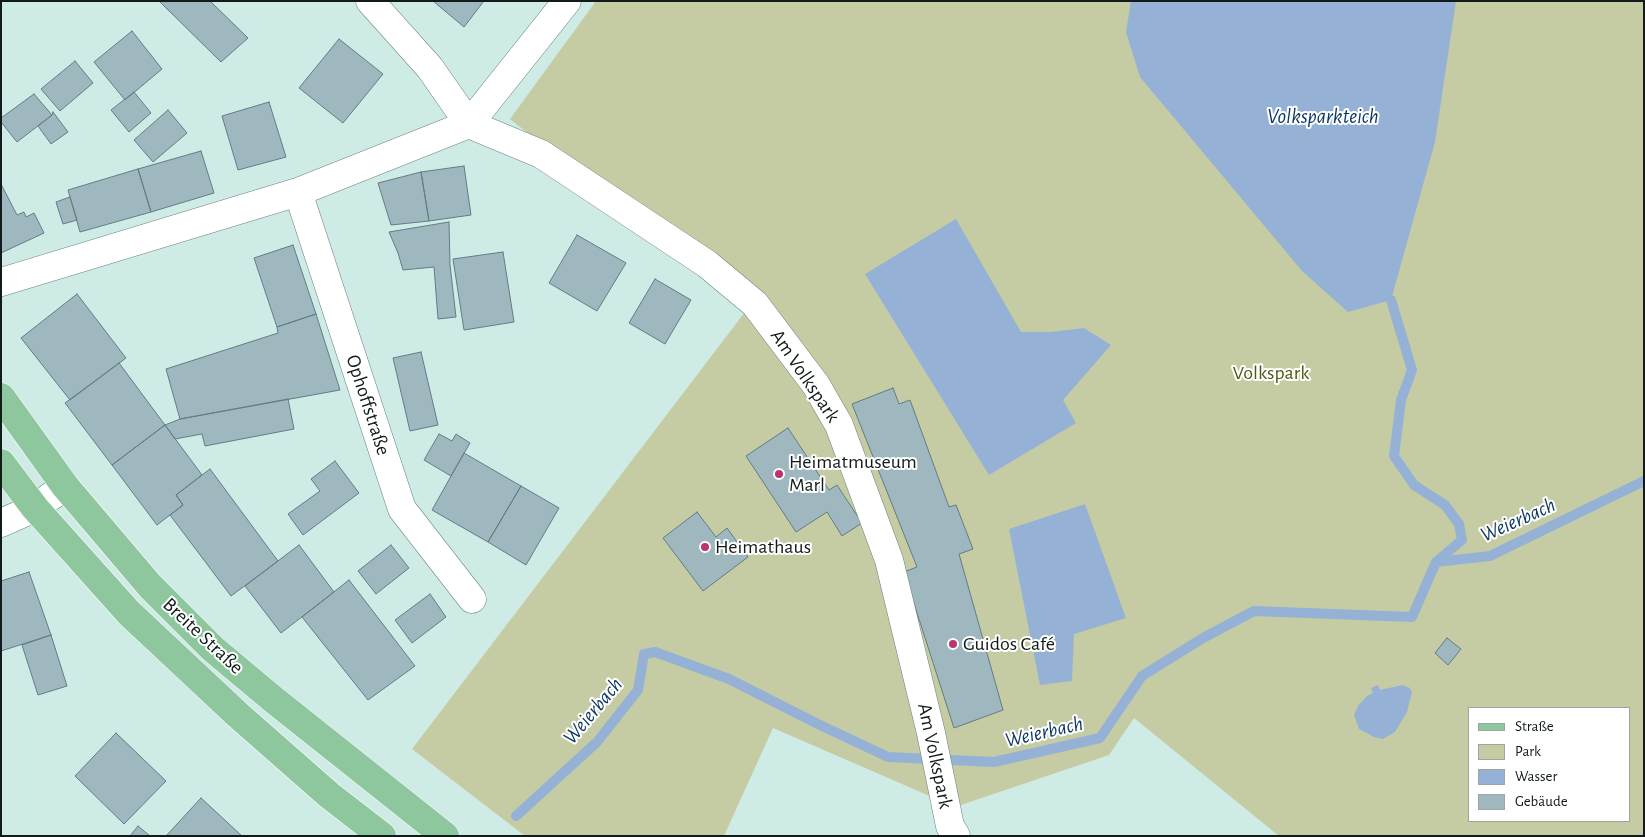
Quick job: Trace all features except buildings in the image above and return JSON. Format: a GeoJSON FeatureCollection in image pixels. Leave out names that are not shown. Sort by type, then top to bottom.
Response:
{"type":"FeatureCollection","features":[{"type":"Feature","properties":{"kind":"main road","name":"Breite Straße"},"geometry":{"type":"LineString","coordinates":[[1,397],[65,486],[150,586],[213,649],[445,836]]}},
{"type":"Feature","properties":{"kind":"main road","name":"Breite Straße"},"geometry":{"type":"LineString","coordinates":[[1,463],[35,508],[136,620],[329,795],[382,836]]}},
{"type":"Feature","properties":{"kind":"street"},"geometry":{"type":"LineString","coordinates":[[370,1],[430,68],[469,124]]}},
{"type":"Feature","properties":{"kind":"street"},"geometry":{"type":"LineString","coordinates":[[1,282],[298,192],[469,124],[567,1]]}},
{"type":"Feature","properties":{"kind":"street","name":"Am Volkspark"},"geometry":{"type":"LineString","coordinates":[[469,124],[541,154],[707,264],[755,304],[816,385],[839,425],[889,560],[931,733],[950,826],[956,836]]}},
{"type":"Feature","properties":{"kind":"street","name":"Ophoffstraße"},"geometry":{"type":"LineString","coordinates":[[298,192],[402,508],[472,599]]}},
{"type":"Feature","properties":{"kind":"street"},"geometry":{"type":"LineString","coordinates":[[1,523],[35,508],[65,486]]}},
{"type":"Feature","properties":{"kind":"green space","name":"Volkspark"},"geometry":{"type":"Polygon","coordinates":[[[596,1],[1644,1],[1644,836],[1279,836],[1134,718],[1109,755],[955,807],[773,728],[724,836],[525,836],[412,749],[748,308],[510,119],[596,1]]]}},
{"type":"Feature","properties":{"kind":"water","name":"Volksparkteich"},"geometry":{"type":"Polygon","coordinates":[[[1131,1],[1456,1],[1435,142],[1391,300],[1348,312],[1302,271],[1140,77],[1126,32],[1131,1]]]}},
{"type":"Feature","properties":{"kind":"water"},"geometry":{"type":"Polygon","coordinates":[[[956,219],[1021,332],[1050,332],[1084,328],[1111,345],[1063,400],[1076,423],[989,475],[865,274],[956,219]]]}},
{"type":"Feature","properties":{"kind":"water"},"geometry":{"type":"Polygon","coordinates":[[[1085,504],[1126,618],[1074,634],[1072,681],[1040,685],[1009,529],[1085,504]]]}},
{"type":"Feature","properties":{"kind":"water"},"geometry":{"type":"Polygon","coordinates":[[[1378,685],[1380,690],[1402,685],[1410,688],[1412,692],[1407,712],[1395,732],[1383,739],[1374,737],[1359,729],[1354,715],[1358,706],[1367,696],[1373,693],[1371,688],[1378,685]]]}},
{"type":"Feature","properties":{"kind":"waterway"},"geometry":{"type":"LineString","coordinates":[[1391,300],[1412,370],[1401,400],[1394,456],[1414,485],[1445,505],[1459,524],[1462,540],[1436,562]]}},
{"type":"Feature","properties":{"kind":"waterway","name":"Weierbach"},"geometry":{"type":"LineString","coordinates":[[516,816],[597,742],[638,690],[644,654],[655,652],[729,679],[888,757],[994,762],[1100,738],[1142,676],[1203,638],[1254,611],[1412,617],[1436,562],[1490,556],[1644,481]]}},
{"type":"Feature","properties":{"kind":"place","name":"Heimatmuseum Marl"},"geometry":{"type":"Point","coordinates":[779,474]}},
{"type":"Feature","properties":{"kind":"place","name":"Heimathaus"},"geometry":{"type":"Point","coordinates":[705,547]}},
{"type":"Feature","properties":{"kind":"place","name":"Guidos Café"},"geometry":{"type":"Point","coordinates":[953,644]}}]}
